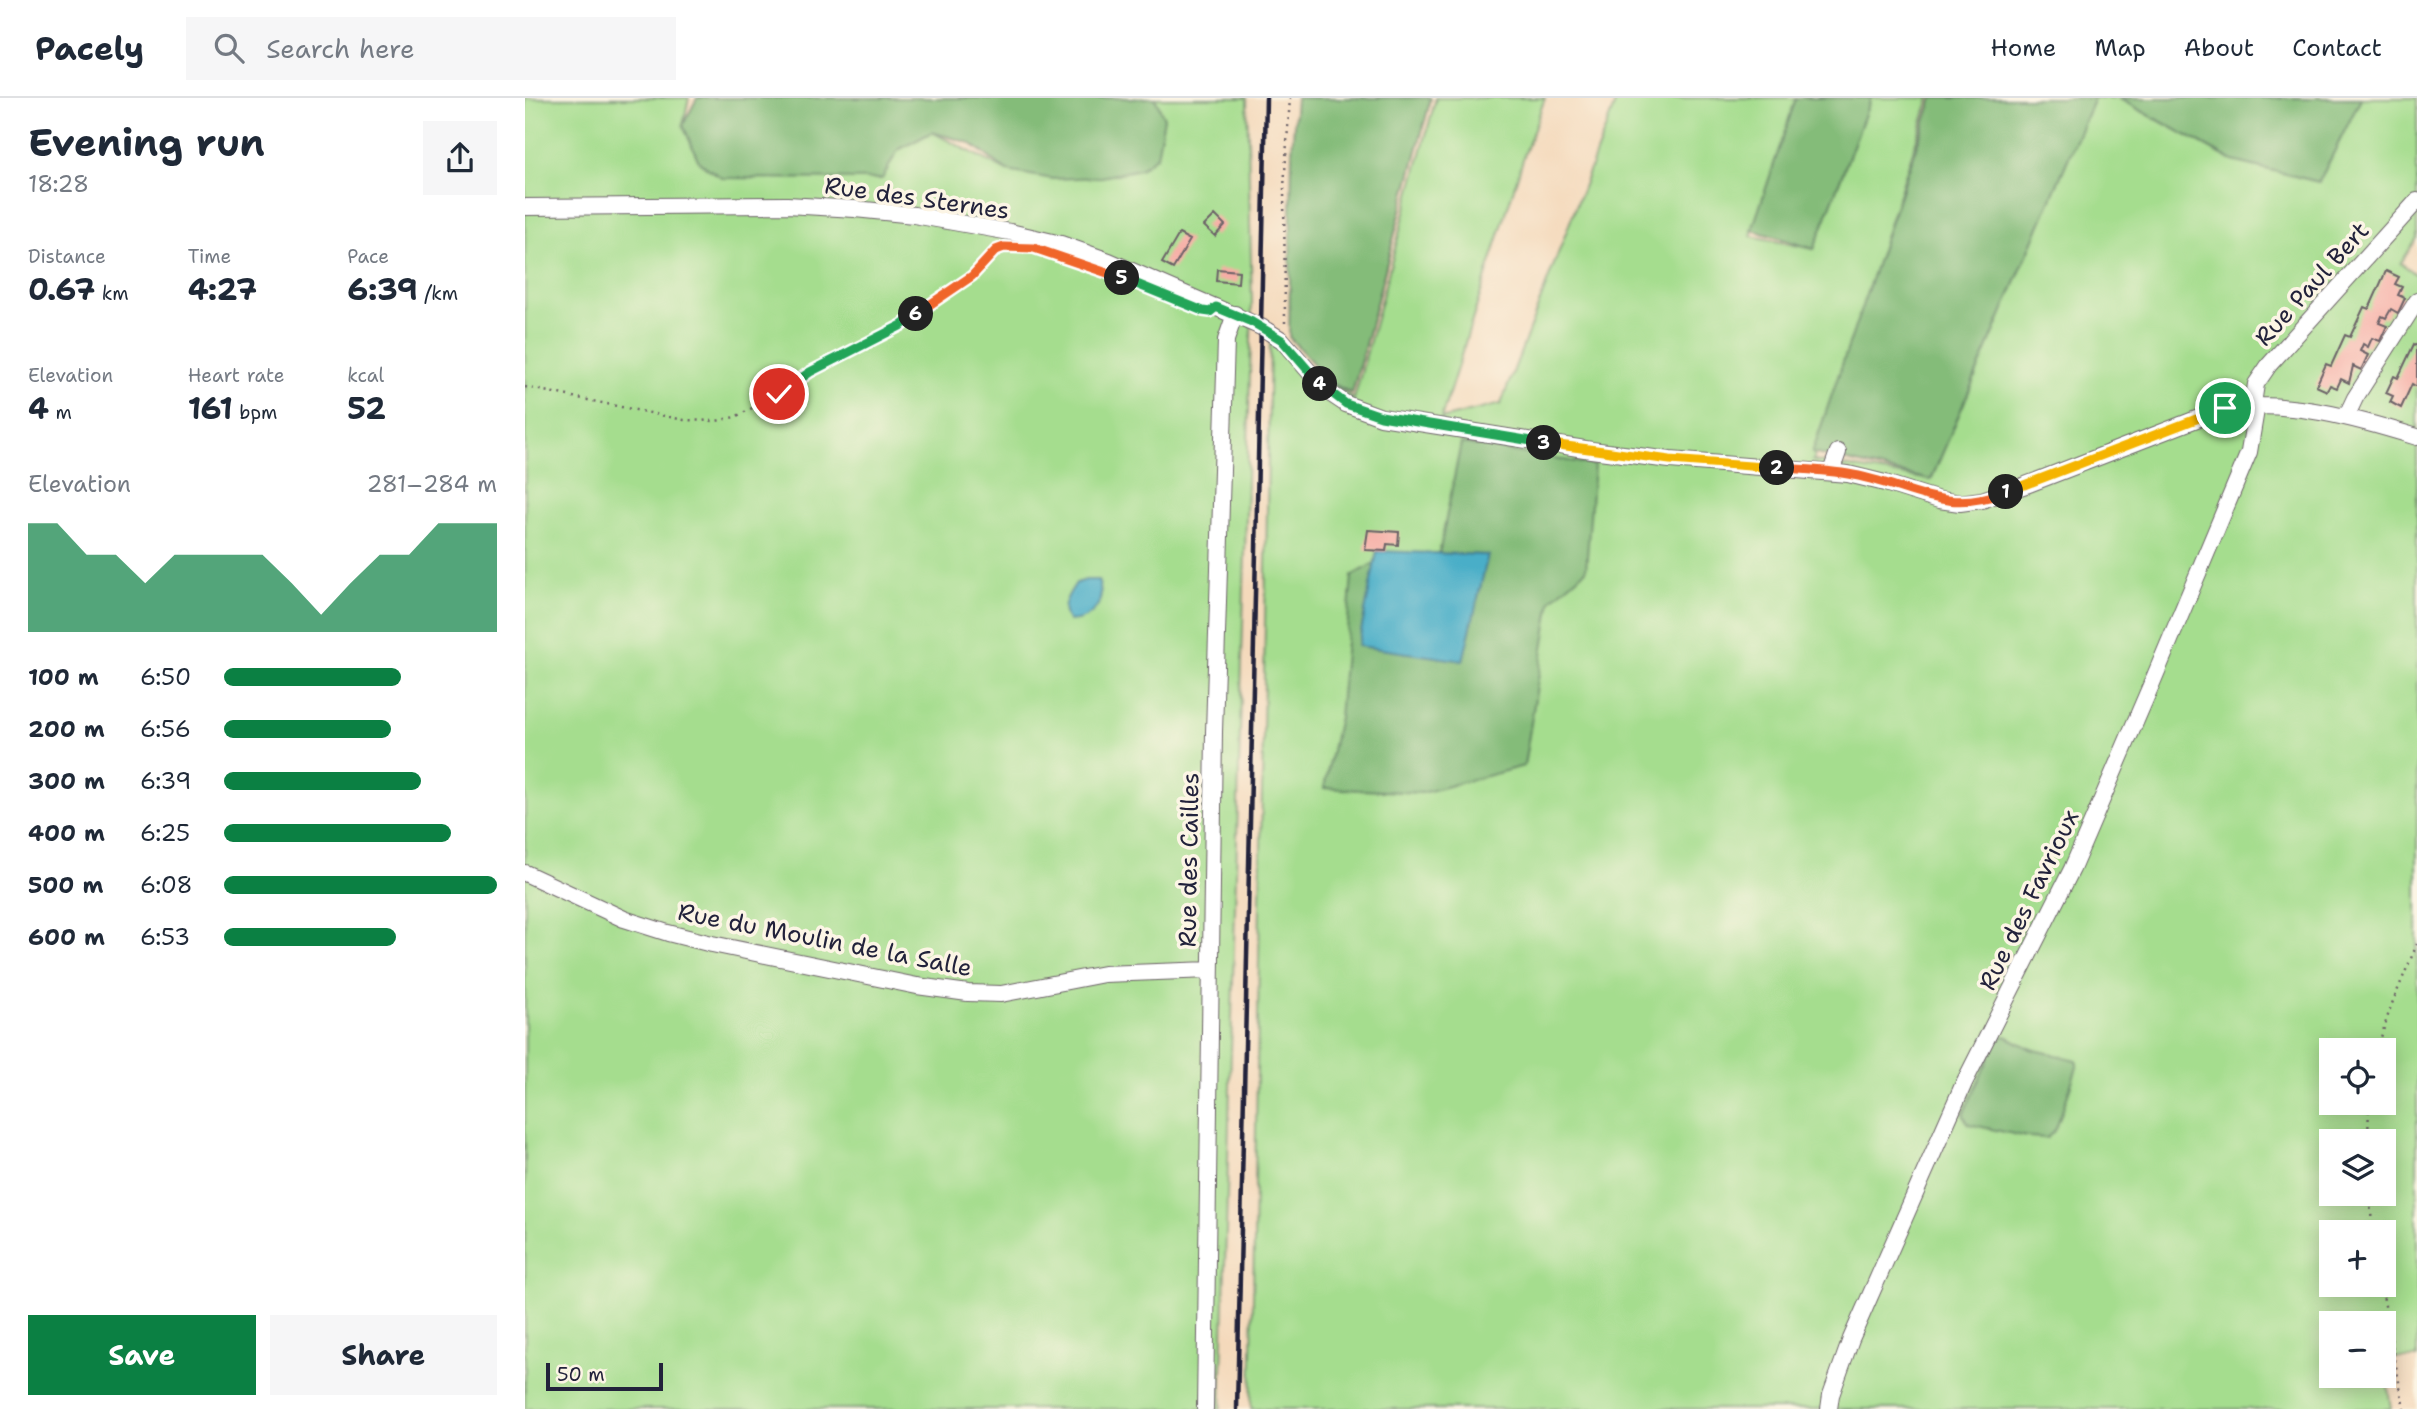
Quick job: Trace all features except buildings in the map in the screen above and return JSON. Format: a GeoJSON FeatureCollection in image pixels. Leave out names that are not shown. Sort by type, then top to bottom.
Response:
{"type":"FeatureCollection","features":[{"type":"Feature","properties":{"kind":"street","name":"Rue Paul Bert"},"geometry":{"type":"LineString","coordinates":[[2255,404],[2256,384],[2265,371],[2417,201]]}},
{"type":"Feature","properties":{"kind":"street","name":"Rue des Sternes"},"geometry":{"type":"LineString","coordinates":[[525,207],[787,205],[914,215],[1061,244],[1109,261],[1235,314],[1282,340]]}},
{"type":"Feature","properties":{"kind":"street"},"geometry":{"type":"LineString","coordinates":[[2346,417],[2355,398],[2417,302]]}},
{"type":"Feature","properties":{"kind":"street","name":"Rue des Cailles"},"geometry":{"type":"LineString","coordinates":[[1205,1409],[1214,732],[1226,340],[1235,314]]}},
{"type":"Feature","properties":{"kind":"street"},"geometry":{"type":"LineString","coordinates":[[1282,340],[1325,390],[1346,404],[1381,416],[1670,460],[1831,472],[1960,503],[1982,500],[2026,485],[2225,408],[2255,404],[2346,417],[2417,437]]}},
{"type":"Feature","properties":{"kind":"street","name":"Rue des Favrioux"},"geometry":{"type":"LineString","coordinates":[[1829,1409],[1831,1395],[1851,1339],[1964,1083],[2072,869],[2137,719],[2249,452],[2255,404]]}},
{"type":"Feature","properties":{"kind":"street"},"geometry":{"type":"LineString","coordinates":[[1831,472],[1838,452]]}},
{"type":"Feature","properties":{"kind":"street","name":"Rue du Moulin de la Salle"},"geometry":{"type":"LineString","coordinates":[[525,873],[624,919],[668,933],[916,986],[1001,994],[1104,974],[1210,970]]}},
{"type":"Feature","properties":{"kind":"path"},"geometry":{"type":"LineString","coordinates":[[1282,340],[1285,325],[1284,187],[1290,98]]}},
{"type":"Feature","properties":{"kind":"path"},"geometry":{"type":"LineString","coordinates":[[525,387],[684,420],[716,421],[735,417],[779,394],[810,372],[902,325],[972,276],[996,250],[1011,247]]}},
{"type":"Feature","properties":{"kind":"path"},"geometry":{"type":"LineString","coordinates":[[2381,1038],[2417,944]]}},
{"type":"Feature","properties":{"kind":"path"},"geometry":{"type":"LineString","coordinates":[[2383,1297],[2404,1409]]}},
{"type":"Feature","properties":{"kind":"green space"},"geometry":{"type":"Polygon","coordinates":[[[525,98],[689,98],[683,125],[898,150],[932,132],[1007,171],[1149,98],[1247,98],[1252,302],[1221,1409],[525,1409],[525,98]]]}},
{"type":"Feature","properties":{"kind":"green space"},"geometry":{"type":"Polygon","coordinates":[[[697,98],[1155,98],[1164,118],[1157,156],[1140,169],[1102,177],[1053,179],[1007,171],[970,143],[932,132],[898,150],[882,179],[722,178],[699,162],[683,125],[697,98]]]}},
{"type":"Feature","properties":{"kind":"green space"},"geometry":{"type":"Polygon","coordinates":[[[1296,98],[1431,98],[1352,394],[1330,382],[1289,337],[1292,151],[1296,98]]]}},
{"type":"Feature","properties":{"kind":"green space"},"geometry":{"type":"Polygon","coordinates":[[[1436,98],[1545,98],[1524,156],[1441,419],[1501,404],[1617,98],[1796,98],[1751,236],[1814,249],[1871,98],[1930,98],[1813,461],[1931,480],[2094,98],[2118,98],[2233,161],[2319,182],[2361,98],[2417,98],[2417,238],[2401,263],[2417,275],[2417,1358],[2396,1358],[2396,1311],[2319,1311],[2319,1388],[2388,1388],[2391,1409],[1251,1409],[1270,341],[1354,399],[1436,98]]]}},
{"type":"Feature","properties":{"kind":"green space"},"geometry":{"type":"Polygon","coordinates":[[[1796,98],[1871,98],[1814,249],[1752,230],[1796,98]]]}},
{"type":"Feature","properties":{"kind":"green space"},"geometry":{"type":"Polygon","coordinates":[[[1933,98],[2094,98],[1931,480],[1812,453],[1933,98]]]}},
{"type":"Feature","properties":{"kind":"green space"},"geometry":{"type":"Polygon","coordinates":[[[2118,98],[2361,98],[2319,182],[2233,161],[2118,98]]]}},
{"type":"Feature","properties":{"kind":"green space"},"geometry":{"type":"Polygon","coordinates":[[[1461,443],[1594,465],[1586,570],[1551,600],[1524,766],[1422,793],[1324,788],[1339,717],[1352,576],[1371,565],[1437,564],[1461,443]]]}},
{"type":"Feature","properties":{"kind":"green space"},"geometry":{"type":"Polygon","coordinates":[[[2006,1036],[2031,1049],[2077,1060],[2056,1129],[2047,1138],[2027,1137],[1968,1124],[1963,1114],[1998,1038],[2006,1036]]]}},
{"type":"Feature","properties":{"kind":"water"},"geometry":{"type":"Polygon","coordinates":[[[1377,551],[1488,555],[1463,661],[1358,646],[1377,551]]]}},
{"type":"Feature","properties":{"kind":"water"},"geometry":{"type":"Polygon","coordinates":[[[1098,580],[1101,596],[1099,603],[1091,614],[1069,621],[1064,611],[1066,601],[1076,583],[1098,580]]]}},
{"type":"Feature","properties":{"kind":"railway"},"geometry":{"type":"LineString","coordinates":[[1237,1409],[1266,98]]}},
{"type":"Feature","properties":{"kind":"route"},"geometry":{"type":"LineString","coordinates":[[779,394],[810,372],[902,325],[972,276],[996,250],[1018,247],[1034,248],[1069,258],[1203,311],[1210,312],[1216,307],[1235,314],[1282,340],[1325,390],[1363,412],[1591,450],[1670,460],[1848,474],[1915,494],[1960,503],[2001,494],[2225,408]]}}]}
